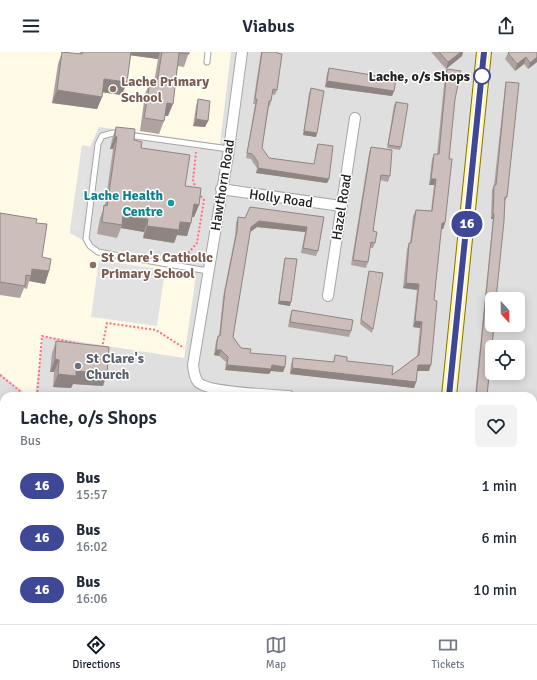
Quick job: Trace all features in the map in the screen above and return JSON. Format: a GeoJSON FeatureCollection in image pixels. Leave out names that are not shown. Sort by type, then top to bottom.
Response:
{"type":"FeatureCollection","features":[{"type":"Feature","properties":{"kind":"street","name":"Hawthorn Road"},"geometry":{"type":"LineString","coordinates":[[242,52],[229,149],[221,189],[193,365],[194,376],[202,386],[215,389],[247,392]]}},
{"type":"Feature","properties":{"kind":"street"},"geometry":{"type":"LineString","coordinates":[[449,392],[484,52]]}},
{"type":"Feature","properties":{"kind":"street","name":"Hazel Road"},"geometry":{"type":"LineString","coordinates":[[328,296],[355,118]]}},
{"type":"Feature","properties":{"kind":"street","name":"Holly Road"},"geometry":{"type":"LineString","coordinates":[[221,189],[341,206]]}},
{"type":"Feature","properties":{"kind":"lane"},"geometry":{"type":"LineString","coordinates":[[207,62],[208,52]]}},
{"type":"Feature","properties":{"kind":"lane"},"geometry":{"type":"LineString","coordinates":[[208,271],[178,264],[112,255],[98,252],[90,246],[86,239],[98,144],[102,136],[113,133],[229,149]]}},
{"type":"Feature","properties":{"kind":"path"},"geometry":{"type":"LineString","coordinates":[[178,264],[197,243],[204,200],[195,188],[193,180],[197,145]]}},
{"type":"Feature","properties":{"kind":"path"},"geometry":{"type":"LineString","coordinates":[[95,347],[102,348],[108,323],[156,330],[195,354]]}},
{"type":"Feature","properties":{"kind":"path"},"geometry":{"type":"LineString","coordinates":[[37,392],[42,336],[87,345]]}},
{"type":"Feature","properties":{"kind":"path"},"geometry":{"type":"LineString","coordinates":[[0,375],[21,392]]}},
{"type":"Feature","properties":{"kind":"shaded area"},"geometry":{"type":"Polygon","coordinates":[[[0,52],[537,52],[537,392],[0,392],[0,52]]]}},
{"type":"Feature","properties":{"kind":"shaded area"},"geometry":{"type":"Polygon","coordinates":[[[0,52],[231,52],[220,144],[99,127],[90,147],[82,146],[70,233],[98,249],[181,258],[190,271],[196,276],[184,358],[43,336],[36,392],[23,392],[0,373],[0,52]]]}},
{"type":"Feature","properties":{"kind":"shaded area"},"geometry":{"type":"Polygon","coordinates":[[[82,145],[91,147],[80,231],[70,230],[82,145]]]}},
{"type":"Feature","properties":{"kind":"shaded area"},"geometry":{"type":"Polygon","coordinates":[[[99,260],[165,270],[157,326],[91,317],[99,260]]]}},
{"type":"Feature","properties":{"kind":"building"},"geometry":{"type":"Polygon","coordinates":[[[62,52],[82,54],[83,52],[131,52],[127,82],[104,79],[102,97],[57,90],[62,52]]]}},
{"type":"Feature","properties":{"kind":"building"},"geometry":{"type":"Polygon","coordinates":[[[162,52],[189,52],[189,54],[179,53],[173,104],[167,103],[164,121],[144,118],[150,82],[157,83],[162,52]]]}},
{"type":"Feature","properties":{"kind":"building"},"geometry":{"type":"Polygon","coordinates":[[[262,52],[277,52],[282,54],[277,90],[273,89],[271,101],[269,101],[262,148],[269,158],[314,164],[318,144],[333,146],[329,179],[258,168],[256,159],[252,154],[247,153],[257,99],[255,99],[262,52]]]}},
{"type":"Feature","properties":{"kind":"building"},"geometry":{"type":"Polygon","coordinates":[[[439,52],[461,52],[448,62],[439,52]]]}},
{"type":"Feature","properties":{"kind":"building"},"geometry":{"type":"Polygon","coordinates":[[[537,52],[537,57],[530,63],[526,57],[517,64],[508,53],[537,52]]]}},
{"type":"Feature","properties":{"kind":"building"},"geometry":{"type":"Polygon","coordinates":[[[329,68],[396,79],[394,91],[327,81],[329,68]]]}},
{"type":"Feature","properties":{"kind":"building"},"geometry":{"type":"Polygon","coordinates":[[[447,69],[461,71],[455,99],[449,159],[452,159],[445,223],[442,223],[434,300],[437,301],[431,365],[418,365],[416,382],[292,368],[293,358],[334,362],[335,355],[347,357],[347,361],[393,366],[392,375],[419,355],[422,322],[415,321],[419,284],[406,283],[409,243],[411,243],[416,210],[432,211],[436,179],[431,179],[434,154],[439,154],[447,69]]]}},
{"type":"Feature","properties":{"kind":"building"},"geometry":{"type":"Polygon","coordinates":[[[506,82],[519,83],[507,197],[505,197],[497,292],[486,292],[494,214],[494,185],[496,185],[506,82]]]}},
{"type":"Feature","properties":{"kind":"building"},"geometry":{"type":"Polygon","coordinates":[[[311,88],[324,91],[317,133],[304,131],[311,88]]]}},
{"type":"Feature","properties":{"kind":"building"},"geometry":{"type":"Polygon","coordinates":[[[198,99],[210,101],[208,121],[196,119],[198,99]]]}},
{"type":"Feature","properties":{"kind":"building"},"geometry":{"type":"Polygon","coordinates":[[[396,102],[408,104],[401,147],[388,145],[396,102]]]}},
{"type":"Feature","properties":{"kind":"building"},"geometry":{"type":"Polygon","coordinates":[[[116,127],[135,129],[134,140],[142,142],[141,148],[190,155],[185,186],[201,188],[199,205],[194,204],[191,223],[180,222],[179,230],[147,226],[148,219],[123,215],[122,225],[102,222],[104,205],[107,206],[117,137],[115,136],[116,127]]]}},
{"type":"Feature","properties":{"kind":"building"},"geometry":{"type":"Polygon","coordinates":[[[371,147],[392,150],[390,176],[381,175],[373,231],[377,232],[375,243],[371,242],[368,262],[353,260],[371,147]]]}},
{"type":"Feature","properties":{"kind":"building"},"geometry":{"type":"Polygon","coordinates":[[[250,207],[324,217],[318,251],[303,248],[307,227],[259,221],[251,227],[233,337],[241,348],[251,349],[250,353],[286,356],[285,367],[272,365],[271,369],[227,365],[228,357],[221,350],[216,350],[218,336],[220,336],[225,291],[237,231],[238,217],[245,218],[250,207]]]}},
{"type":"Feature","properties":{"kind":"building"},"geometry":{"type":"Polygon","coordinates":[[[0,213],[37,219],[36,223],[47,224],[42,257],[51,259],[49,271],[32,269],[31,276],[26,275],[25,286],[0,282],[0,213]]]}},
{"type":"Feature","properties":{"kind":"building"},"geometry":{"type":"Polygon","coordinates":[[[285,258],[297,259],[291,302],[279,301],[285,258]]]}},
{"type":"Feature","properties":{"kind":"building"},"geometry":{"type":"Polygon","coordinates":[[[369,271],[383,273],[373,329],[361,320],[369,271]]]}},
{"type":"Feature","properties":{"kind":"building"},"geometry":{"type":"Polygon","coordinates":[[[485,305],[485,332],[493,332],[493,340],[485,340],[485,380],[489,380],[487,392],[476,392],[485,305]]]}},
{"type":"Feature","properties":{"kind":"building"},"geometry":{"type":"Polygon","coordinates":[[[292,310],[353,320],[351,331],[290,322],[292,310]]]}},
{"type":"Feature","properties":{"kind":"building"},"geometry":{"type":"Polygon","coordinates":[[[56,341],[109,347],[107,373],[76,371],[76,376],[58,374],[59,360],[55,359],[56,341]]]}},
{"type":"Feature","properties":{"kind":"bus line","name":"16"},"geometry":{"type":"LineString","coordinates":[[449,392],[484,52]]}},
{"type":"Feature","properties":{"kind":"place","name":"Lache, o/s Shops"},"geometry":{"type":"Point","coordinates":[482,76]}},
{"type":"Feature","properties":{"kind":"place","name":"Lache Primary School"},"geometry":{"type":"Point","coordinates":[113,89]}},
{"type":"Feature","properties":{"kind":"place","name":"Lache Health Centre"},"geometry":{"type":"Point","coordinates":[171,203]}},
{"type":"Feature","properties":{"kind":"place","name":"St Clare's Catholic Primary School"},"geometry":{"type":"Point","coordinates":[93,265]}},
{"type":"Feature","properties":{"kind":"place","name":"St Clare's Church"},"geometry":{"type":"Point","coordinates":[78,366]}}]}
